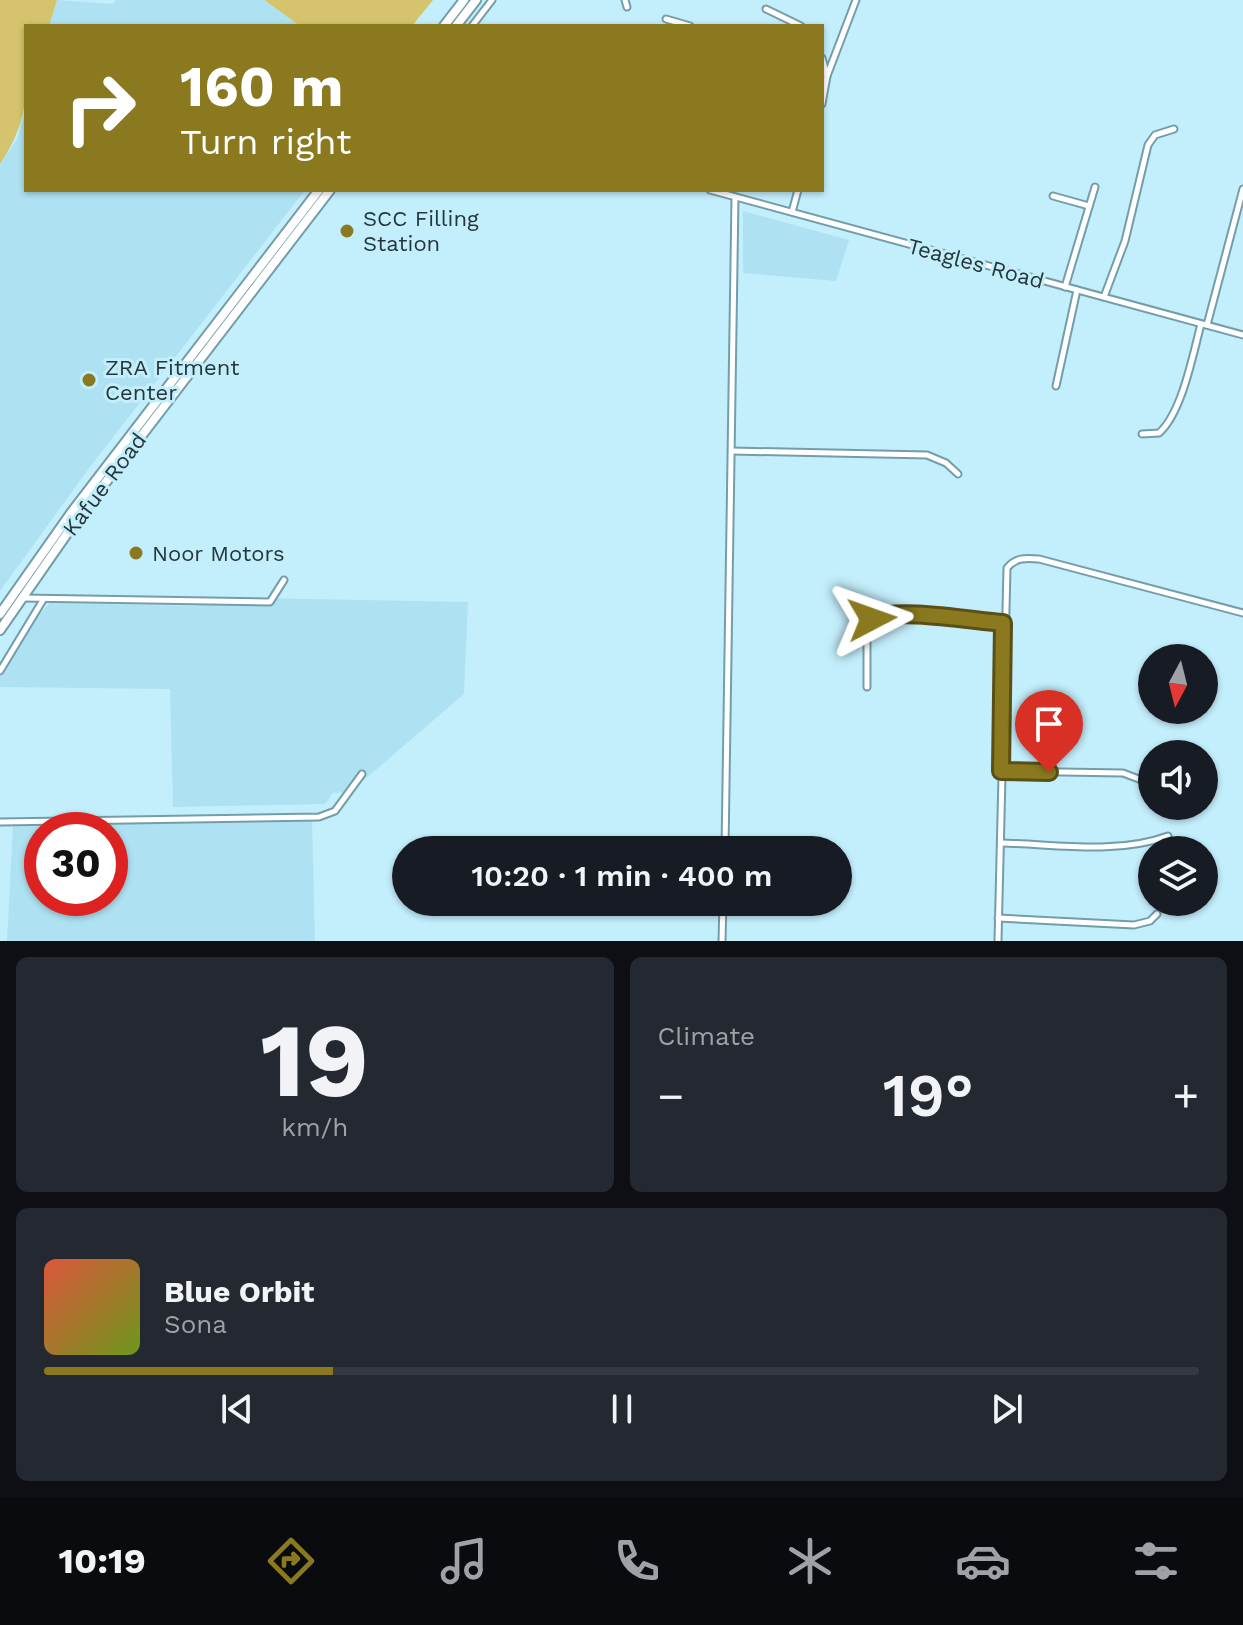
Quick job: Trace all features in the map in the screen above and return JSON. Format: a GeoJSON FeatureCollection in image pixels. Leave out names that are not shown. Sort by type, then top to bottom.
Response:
{"type":"FeatureCollection","features":[{"type":"Feature","properties":{"kind":"main road"},"geometry":{"type":"LineString","coordinates":[[446,24],[464,0]]}},
{"type":"Feature","properties":{"kind":"main road"},"geometry":{"type":"LineString","coordinates":[[458,24],[476,0]]}},
{"type":"Feature","properties":{"kind":"main road","name":"Kafue Road"},"geometry":{"type":"LineString","coordinates":[[0,614],[71,513],[317,192]]}},
{"type":"Feature","properties":{"kind":"main road","name":"Kafue Road"},"geometry":{"type":"LineString","coordinates":[[0,630],[328,192]]}},
{"type":"Feature","properties":{"kind":"street"},"geometry":{"type":"LineString","coordinates":[[474,24],[492,0]]}},
{"type":"Feature","properties":{"kind":"street"},"geometry":{"type":"LineString","coordinates":[[824,93],[827,76],[856,0]]}},
{"type":"Feature","properties":{"kind":"street"},"geometry":{"type":"LineString","coordinates":[[766,9],[797,24]]}},
{"type":"Feature","properties":{"kind":"street"},"geometry":{"type":"LineString","coordinates":[[666,19],[683,24]]}},
{"type":"Feature","properties":{"kind":"street"},"geometry":{"type":"LineString","coordinates":[[824,65],[827,76]]}},
{"type":"Feature","properties":{"kind":"street"},"geometry":{"type":"LineString","coordinates":[[1104,297],[1125,241],[1148,145],[1155,135],[1174,129]]}},
{"type":"Feature","properties":{"kind":"street"},"geometry":{"type":"LineString","coordinates":[[1065,287],[1095,187]]}},
{"type":"Feature","properties":{"kind":"street"},"geometry":{"type":"LineString","coordinates":[[1142,434],[1159,433],[1166,426],[1204,325],[1243,189]]}},
{"type":"Feature","properties":{"kind":"street","name":"Teagles Road"},"geometry":{"type":"LineString","coordinates":[[717,192],[1243,335]]}},
{"type":"Feature","properties":{"kind":"street"},"geometry":{"type":"LineString","coordinates":[[792,212],[797,192]]}},
{"type":"Feature","properties":{"kind":"street"},"geometry":{"type":"LineString","coordinates":[[1053,196],[1089,206]]}},
{"type":"Feature","properties":{"kind":"street"},"geometry":{"type":"LineString","coordinates":[[725,836],[735,197]]}},
{"type":"Feature","properties":{"kind":"street"},"geometry":{"type":"LineString","coordinates":[[1056,386],[1077,290]]}},
{"type":"Feature","properties":{"kind":"street"},"geometry":{"type":"LineString","coordinates":[[732,451],[927,455],[946,463],[958,474]]}},
{"type":"Feature","properties":{"kind":"street"},"geometry":{"type":"LineString","coordinates":[[998,941],[1003,623],[1007,568],[1013,561],[1024,558],[1243,613]]}},
{"type":"Feature","properties":{"kind":"street"},"geometry":{"type":"LineString","coordinates":[[21,598],[270,602],[284,580]]}},
{"type":"Feature","properties":{"kind":"street"},"geometry":{"type":"LineString","coordinates":[[0,671],[43,600]]}},
{"type":"Feature","properties":{"kind":"street"},"geometry":{"type":"LineString","coordinates":[[867,687],[867,631],[872,619],[885,616],[944,617],[1003,623]]}},
{"type":"Feature","properties":{"kind":"street"},"geometry":{"type":"LineString","coordinates":[[1001,771],[1123,773],[1138,779]]}},
{"type":"Feature","properties":{"kind":"street"},"geometry":{"type":"LineString","coordinates":[[0,822],[319,817],[335,811],[362,774]]}},
{"type":"Feature","properties":{"kind":"street"},"geometry":{"type":"LineString","coordinates":[[1001,843],[1095,846],[1138,843]]}},
{"type":"Feature","properties":{"kind":"street"},"geometry":{"type":"LineString","coordinates":[[722,941],[723,916]]}},
{"type":"Feature","properties":{"kind":"street"},"geometry":{"type":"LineString","coordinates":[[998,918],[1134,925],[1150,921],[1155,916]]}},
{"type":"Feature","properties":{"kind":"shaded area"},"geometry":{"type":"Polygon","coordinates":[[[0,0],[57,0],[50,24],[24,24],[23,114],[11,147],[0,164],[0,0]]]}},
{"type":"Feature","properties":{"kind":"shaded area"},"geometry":{"type":"Polygon","coordinates":[[[57,0],[113,4],[116,0],[263,0],[297,24],[50,24],[57,0]]]}},
{"type":"Feature","properties":{"kind":"shaded area"},"geometry":{"type":"Polygon","coordinates":[[[264,0],[433,0],[414,24],[297,24],[264,0]]]}},
{"type":"Feature","properties":{"kind":"shaded area"},"geometry":{"type":"Polygon","coordinates":[[[24,115],[24,192],[303,192],[90,467],[0,591],[0,164],[17,139],[24,115]]]}},
{"type":"Feature","properties":{"kind":"shaded area"},"geometry":{"type":"Polygon","coordinates":[[[743,211],[849,240],[836,281],[743,273],[743,211]]]}},
{"type":"Feature","properties":{"kind":"shaded area"},"geometry":{"type":"Polygon","coordinates":[[[202,597],[468,602],[464,694],[350,792],[333,793],[325,804],[173,807],[170,689],[0,687],[0,669],[30,623],[50,603],[197,606],[202,597]]]}},
{"type":"Feature","properties":{"kind":"shaded area"},"geometry":{"type":"Polygon","coordinates":[[[312,819],[315,941],[7,941],[13,826],[24,826],[24,916],[128,916],[128,823],[312,819]]]}},
{"type":"Feature","properties":{"kind":"place","name":"SCC Filling Station"},"geometry":{"type":"Point","coordinates":[347,231]}},
{"type":"Feature","properties":{"kind":"place","name":"ZRA Fitment Center"},"geometry":{"type":"Point","coordinates":[89,380]}},
{"type":"Feature","properties":{"kind":"place","name":"Noor Motors"},"geometry":{"type":"Point","coordinates":[136,553]}},
{"type":"Feature","properties":{"kind":"route"},"geometry":{"type":"LineString","coordinates":[[872,619],[879,616],[944,617],[1003,623],[1001,771],[1049,772]]}}]}
